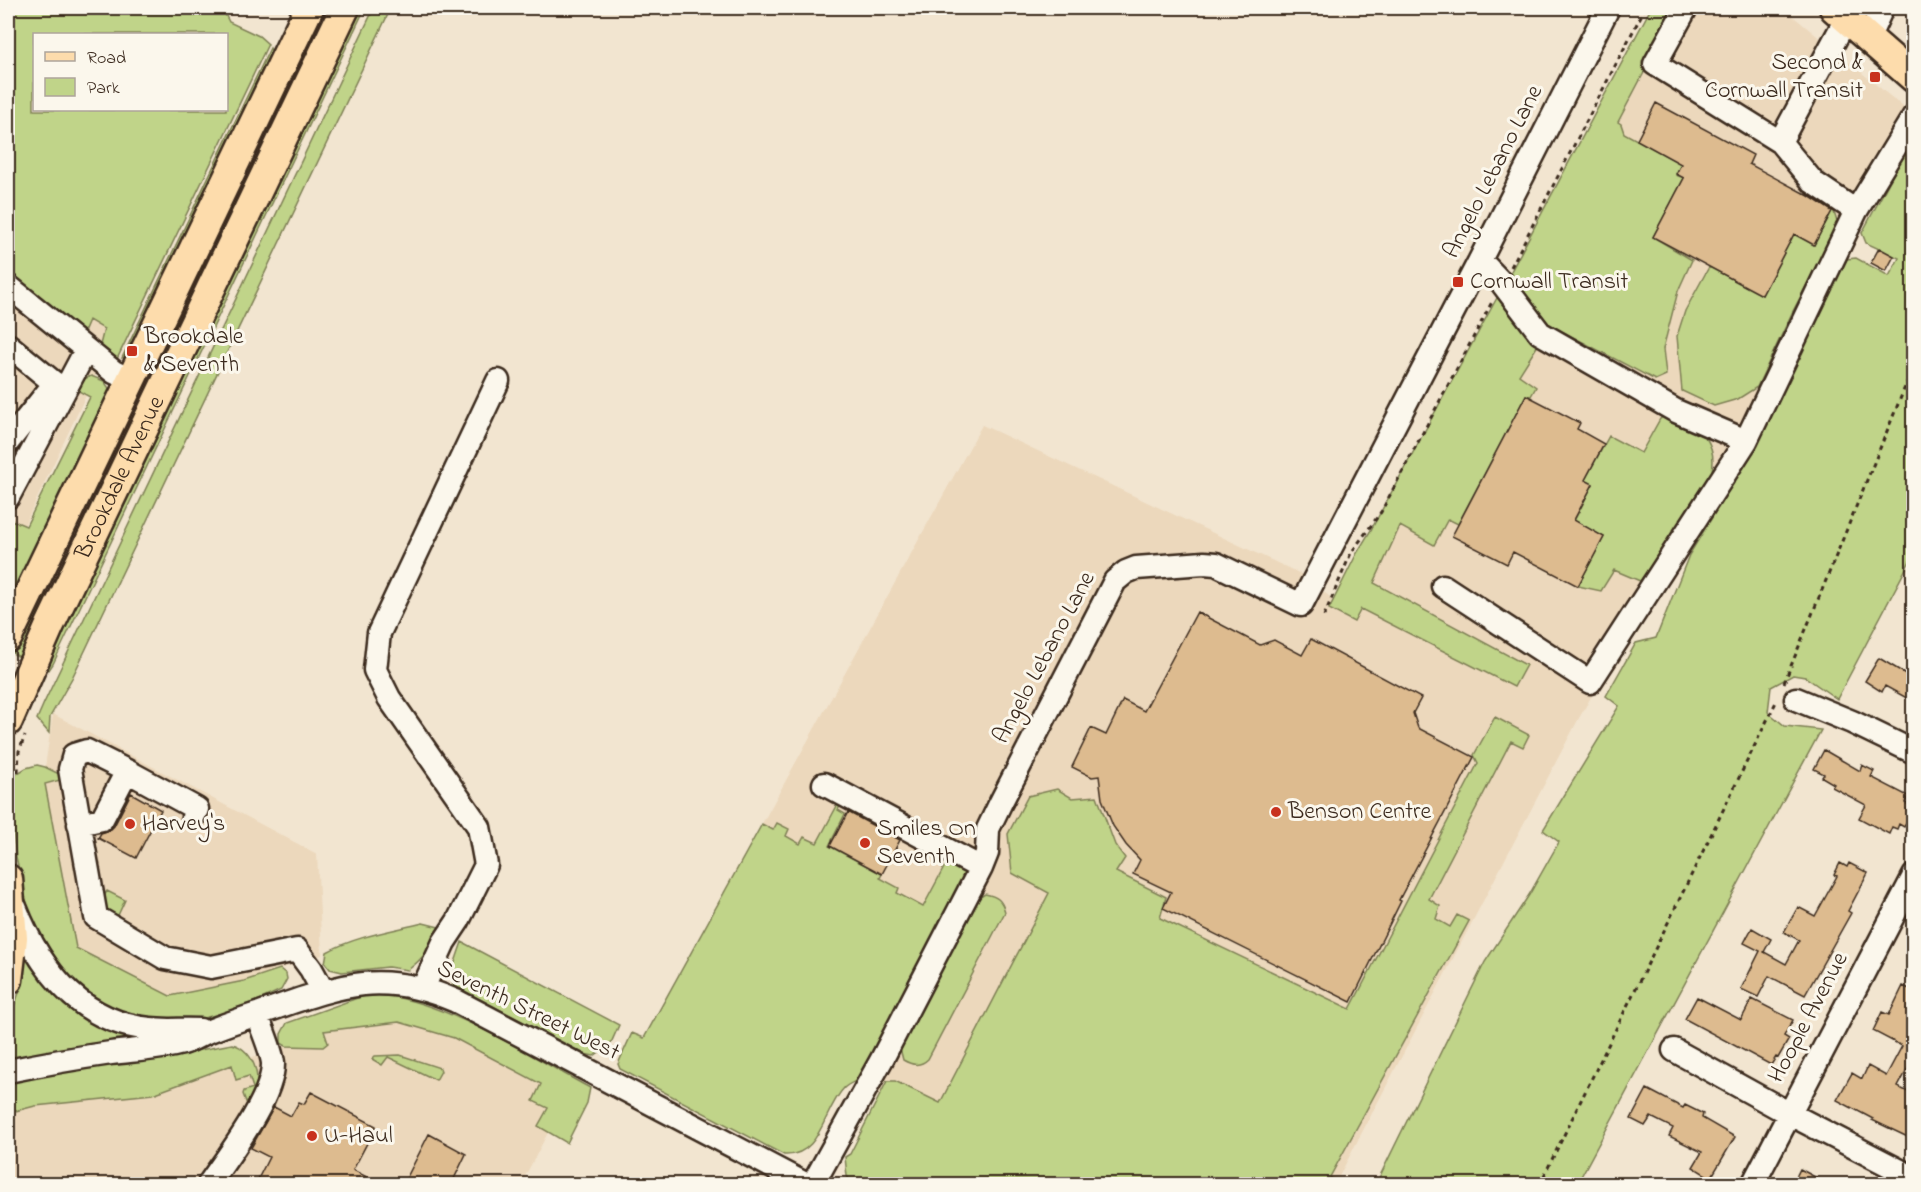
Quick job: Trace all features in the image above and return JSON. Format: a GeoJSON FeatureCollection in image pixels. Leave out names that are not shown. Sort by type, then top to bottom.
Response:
{"type":"FeatureCollection","features":[{"type":"Feature","properties":{"kind":"main road","name":"Brookdale Avenue"},"geometry":{"type":"LineString","coordinates":[[8,637],[309,8]]}},
{"type":"Feature","properties":{"kind":"main road","name":"Brookdale Avenue"},"geometry":{"type":"LineString","coordinates":[[8,721],[54,615],[345,8]]}},
{"type":"Feature","properties":{"kind":"main road"},"geometry":{"type":"LineString","coordinates":[[1840,13],[1914,78]]}},
{"type":"Feature","properties":{"kind":"main road"},"geometry":{"type":"LineString","coordinates":[[8,885],[13,938],[8,980]]}},
{"type":"Feature","properties":{"kind":"street","name":"Angelo Lebano Lane"},"geometry":{"type":"LineString","coordinates":[[813,1185],[882,1059],[981,868],[987,853],[988,829],[1001,801],[1120,576],[1136,568],[1204,562],[1216,564],[1301,605],[1608,8]]}},
{"type":"Feature","properties":{"kind":"street"},"geometry":{"type":"LineString","coordinates":[[1686,8],[1655,64],[1780,142],[1813,182],[1856,211]]}},
{"type":"Feature","properties":{"kind":"street"},"geometry":{"type":"LineString","coordinates":[[1868,39],[1882,8]]}},
{"type":"Feature","properties":{"kind":"street"},"geometry":{"type":"LineString","coordinates":[[1780,142],[1840,13]]}},
{"type":"Feature","properties":{"kind":"street"},"geometry":{"type":"LineString","coordinates":[[1443,586],[1590,682],[1746,441],[1856,211],[1914,116]]}},
{"type":"Feature","properties":{"kind":"street"},"geometry":{"type":"LineString","coordinates":[[1480,260],[1502,283],[1540,333],[1676,411],[1746,441]]}},
{"type":"Feature","properties":{"kind":"street"},"geometry":{"type":"LineString","coordinates":[[8,286],[114,372],[131,380]]}},
{"type":"Feature","properties":{"kind":"street"},"geometry":{"type":"LineString","coordinates":[[8,345],[59,387]]}},
{"type":"Feature","properties":{"kind":"street"},"geometry":{"type":"LineString","coordinates":[[8,442],[59,387],[86,350]]}},
{"type":"Feature","properties":{"kind":"street"},"geometry":{"type":"LineString","coordinates":[[423,988],[444,942],[458,921],[486,865],[479,827],[388,698],[375,670],[379,633],[498,381]]}},
{"type":"Feature","properties":{"kind":"street"},"geometry":{"type":"LineString","coordinates":[[8,497],[59,387]]}},
{"type":"Feature","properties":{"kind":"street"},"geometry":{"type":"LineString","coordinates":[[8,614],[30,592]]}},
{"type":"Feature","properties":{"kind":"street"},"geometry":{"type":"LineString","coordinates":[[1796,699],[1852,722],[1914,752]]}},
{"type":"Feature","properties":{"kind":"street"},"geometry":{"type":"LineString","coordinates":[[193,817],[197,808],[127,771],[87,751],[74,755],[70,769],[96,917],[165,958],[211,967],[297,950],[323,991]]}},
{"type":"Feature","properties":{"kind":"street"},"geometry":{"type":"LineString","coordinates":[[79,824],[102,819],[127,771]]}},
{"type":"Feature","properties":{"kind":"street"},"geometry":{"type":"LineString","coordinates":[[824,784],[981,868]]}},
{"type":"Feature","properties":{"kind":"street","name":"Hoople Avenue"},"geometry":{"type":"LineString","coordinates":[[1753,1185],[1914,876]]}},
{"type":"Feature","properties":{"kind":"street","name":"Seventh Street West"},"geometry":{"type":"LineString","coordinates":[[8,885],[26,934],[39,958],[54,978],[74,998],[100,1014],[124,1024],[150,1029],[211,1030]]}},
{"type":"Feature","properties":{"kind":"street","name":"Seventh Street West"},"geometry":{"type":"LineString","coordinates":[[8,1071],[67,1059],[155,1049],[185,1042],[211,1030],[323,991],[352,984],[383,982],[423,988],[456,1001],[805,1185]]}},
{"type":"Feature","properties":{"kind":"street"},"geometry":{"type":"LineString","coordinates":[[209,1185],[240,1139],[268,1088],[273,1062],[257,1015]]}},
{"type":"Feature","properties":{"kind":"street"},"geometry":{"type":"LineString","coordinates":[[1674,1050],[1790,1114],[1914,1178]]}},
{"type":"Feature","properties":{"kind":"path"},"geometry":{"type":"LineString","coordinates":[[1324,616],[1351,554],[1381,512],[1645,8]]}},
{"type":"Feature","properties":{"kind":"path"},"geometry":{"type":"LineString","coordinates":[[1540,1185],[1776,703],[1914,365]]}},
{"type":"Feature","properties":{"kind":"shaded area"},"geometry":{"type":"Polygon","coordinates":[[[1655,8],[1783,8],[1913,115],[1913,141],[1579,718],[1335,1184],[944,1131],[673,985],[982,425],[1301,574],[1334,600],[1655,8]]]}},
{"type":"Feature","properties":{"kind":"shaded area"},"geometry":{"type":"Polygon","coordinates":[[[8,251],[115,334],[8,560],[8,251]]]}},
{"type":"Feature","properties":{"kind":"shaded area"},"geometry":{"type":"Polygon","coordinates":[[[53,714],[317,854],[322,955],[244,981],[170,996],[76,948],[45,783],[45,767],[53,714]]]}},
{"type":"Feature","properties":{"kind":"shaded area"},"geometry":{"type":"Polygon","coordinates":[[[386,1008],[571,1089],[521,1184],[8,1184],[8,1111],[36,1105],[152,1094],[386,1008]]]}},
{"type":"Feature","properties":{"kind":"green space"},"geometry":{"type":"Polygon","coordinates":[[[8,8],[222,8],[229,22],[259,36],[268,44],[117,359],[106,354],[100,345],[104,329],[89,320],[83,334],[8,278],[8,8]]]}},
{"type":"Feature","properties":{"kind":"green space"},"geometry":{"type":"Polygon","coordinates":[[[356,8],[365,8],[53,664],[49,670],[40,668],[356,8]]]}},
{"type":"Feature","properties":{"kind":"green space"},"geometry":{"type":"Polygon","coordinates":[[[374,8],[391,8],[72,678],[50,717],[49,733],[37,719],[44,703],[374,8]]]}},
{"type":"Feature","properties":{"kind":"green space"},"geometry":{"type":"Polygon","coordinates":[[[1651,8],[1678,8],[1618,122],[1624,133],[1681,164],[1676,175],[1684,178],[1653,237],[1692,260],[1678,291],[1663,349],[1666,375],[1655,380],[1550,325],[1509,275],[1651,8]]]}},
{"type":"Feature","properties":{"kind":"green space"},"geometry":{"type":"Polygon","coordinates":[[[270,48],[273,55],[131,356],[122,358],[270,48]]]}},
{"type":"Feature","properties":{"kind":"green space"},"geometry":{"type":"Polygon","coordinates":[[[1913,137],[1913,555],[1837,699],[1805,677],[1793,675],[1771,687],[1768,712],[1785,726],[1821,730],[1577,1184],[1376,1184],[1485,962],[1529,895],[1559,842],[1543,830],[1619,706],[1606,696],[1636,643],[1656,638],[1689,555],[1754,449],[1809,331],[1847,259],[1856,258],[1889,276],[1899,258],[1866,243],[1862,233],[1913,137]]]}},
{"type":"Feature","properties":{"kind":"green space"},"geometry":{"type":"Polygon","coordinates":[[[1833,209],[1838,225],[1757,387],[1738,399],[1714,406],[1682,391],[1677,336],[1685,311],[1709,267],[1762,295],[1794,234],[1814,245],[1833,209]]]}},
{"type":"Feature","properties":{"kind":"green space"},"geometry":{"type":"Polygon","coordinates":[[[204,250],[215,255],[179,331],[168,325],[204,250]]]}},
{"type":"Feature","properties":{"kind":"green space"},"geometry":{"type":"Polygon","coordinates":[[[1498,296],[1538,345],[1519,375],[1536,387],[1531,396],[1526,395],[1458,524],[1448,519],[1434,545],[1400,526],[1374,583],[1526,665],[1514,687],[1361,609],[1354,622],[1329,609],[1357,553],[1498,296]]]}},
{"type":"Feature","properties":{"kind":"green space"},"geometry":{"type":"Polygon","coordinates":[[[91,376],[104,381],[113,394],[8,606],[8,529],[12,520],[26,526],[90,397],[75,389],[79,381],[91,376]]]}},
{"type":"Feature","properties":{"kind":"green space"},"geometry":{"type":"Polygon","coordinates":[[[1671,410],[1700,430],[1711,447],[1713,458],[1709,482],[1640,581],[1614,570],[1601,591],[1578,586],[1604,537],[1574,521],[1593,484],[1585,480],[1609,436],[1641,453],[1660,419],[1671,410]]]}},
{"type":"Feature","properties":{"kind":"green space"},"geometry":{"type":"Polygon","coordinates":[[[41,592],[52,597],[23,659],[12,653],[41,592]]]}},
{"type":"Feature","properties":{"kind":"green space"},"geometry":{"type":"Polygon","coordinates":[[[1495,717],[1529,735],[1523,747],[1511,741],[1429,899],[1440,906],[1436,919],[1450,927],[1457,915],[1469,921],[1330,1177],[1340,1184],[852,1184],[847,1176],[845,1157],[850,1154],[887,1081],[895,1081],[940,1103],[1049,893],[1012,873],[1008,834],[1028,796],[1057,789],[1072,798],[1097,796],[1115,845],[1125,858],[1116,872],[1166,897],[1160,918],[1350,1009],[1478,763],[1474,755],[1495,717]]]}},
{"type":"Feature","properties":{"kind":"green space"},"geometry":{"type":"Polygon","coordinates":[[[37,765],[59,774],[60,780],[45,784],[76,948],[170,996],[244,981],[280,969],[286,974],[287,979],[281,990],[242,1008],[196,1020],[174,1022],[112,1011],[78,990],[33,929],[16,858],[8,779],[26,768],[37,765]]]}},
{"type":"Feature","properties":{"kind":"green space"},"geometry":{"type":"Polygon","coordinates":[[[842,802],[838,810],[845,814],[829,846],[882,874],[880,878],[899,888],[897,893],[923,907],[947,862],[966,872],[966,876],[860,1079],[844,1088],[814,1140],[806,1148],[796,1154],[784,1155],[620,1069],[618,1064],[632,1033],[644,1038],[762,824],[773,830],[777,823],[789,829],[786,836],[800,844],[804,837],[817,843],[838,804],[842,802]]]}},
{"type":"Feature","properties":{"kind":"green space"},"geometry":{"type":"Polygon","coordinates":[[[107,891],[125,900],[114,924],[109,923],[104,896],[107,891]]]}},
{"type":"Feature","properties":{"kind":"green space"},"geometry":{"type":"Polygon","coordinates":[[[985,894],[998,899],[1005,912],[928,1059],[919,1064],[906,1062],[903,1060],[900,1048],[977,899],[985,894]]]}},
{"type":"Feature","properties":{"kind":"green space"},"geometry":{"type":"Polygon","coordinates":[[[423,923],[443,928],[423,956],[408,970],[388,967],[342,972],[330,969],[325,963],[327,952],[338,946],[374,934],[423,923]]]}},
{"type":"Feature","properties":{"kind":"green space"},"geometry":{"type":"Polygon","coordinates":[[[462,942],[619,1025],[611,1043],[594,1056],[584,1054],[453,985],[451,974],[462,942]]]}},
{"type":"Feature","properties":{"kind":"green space"},"geometry":{"type":"Polygon","coordinates":[[[26,954],[158,1039],[8,1060],[8,1024],[22,984],[26,954]]]}},
{"type":"Feature","properties":{"kind":"green space"},"geometry":{"type":"Polygon","coordinates":[[[382,995],[435,1008],[462,1019],[590,1088],[587,1103],[567,1143],[538,1126],[548,1108],[533,1101],[541,1084],[454,1038],[399,1022],[324,1031],[328,1043],[323,1047],[286,1046],[281,1043],[281,1034],[287,1023],[363,996],[382,995]]]}},
{"type":"Feature","properties":{"kind":"green space"},"geometry":{"type":"Polygon","coordinates":[[[232,1044],[247,1053],[255,1069],[256,1087],[246,1102],[244,1091],[253,1088],[249,1076],[236,1080],[232,1065],[153,1094],[35,1106],[8,1113],[8,1078],[168,1056],[232,1044]]]}},
{"type":"Feature","properties":{"kind":"green space"},"geometry":{"type":"Polygon","coordinates":[[[400,1055],[440,1068],[441,1071],[436,1080],[388,1057],[382,1065],[372,1059],[375,1056],[400,1055]]]}},
{"type":"Feature","properties":{"kind":"building"},"geometry":{"type":"Polygon","coordinates":[[[1656,103],[1753,155],[1749,164],[1832,211],[1814,245],[1794,234],[1762,295],[1653,237],[1684,178],[1676,174],[1681,164],[1637,140],[1656,103]]]}},
{"type":"Feature","properties":{"kind":"building"},"geometry":{"type":"Polygon","coordinates":[[[1879,248],[1894,256],[1886,271],[1871,263],[1879,248]]]}},
{"type":"Feature","properties":{"kind":"building"},"geometry":{"type":"Polygon","coordinates":[[[1526,395],[1580,423],[1577,429],[1604,444],[1585,480],[1593,484],[1574,520],[1604,537],[1578,586],[1513,552],[1507,564],[1452,536],[1526,395]]]}},
{"type":"Feature","properties":{"kind":"building","name":"Benson Centre"},"geometry":{"type":"Polygon","coordinates":[[[1197,612],[1260,645],[1274,640],[1302,655],[1311,639],[1421,698],[1413,713],[1418,728],[1474,757],[1399,900],[1401,901],[1351,1002],[1163,908],[1171,892],[1133,874],[1140,860],[1113,826],[1102,799],[1099,776],[1092,777],[1072,767],[1091,728],[1106,735],[1123,700],[1144,711],[1197,612]]]}},
{"type":"Feature","properties":{"kind":"building"},"geometry":{"type":"Polygon","coordinates":[[[1879,658],[1914,679],[1914,702],[1885,686],[1882,692],[1865,681],[1879,658]]]}},
{"type":"Feature","properties":{"kind":"building"},"geometry":{"type":"Polygon","coordinates":[[[1824,750],[1860,771],[1862,765],[1874,771],[1871,777],[1908,796],[1905,803],[1909,805],[1907,810],[1912,812],[1904,827],[1899,824],[1897,829],[1892,827],[1889,834],[1859,818],[1866,805],[1832,787],[1834,784],[1822,777],[1824,774],[1814,769],[1824,750]]]}},
{"type":"Feature","properties":{"kind":"building","name":"Harvey's"},"geometry":{"type":"Polygon","coordinates":[[[131,793],[161,810],[136,858],[98,838],[101,833],[114,826],[131,793]]]}},
{"type":"Feature","properties":{"kind":"building","name":"Smiles On Seventh"},"geometry":{"type":"Polygon","coordinates":[[[848,812],[900,840],[882,874],[830,846],[848,812]]]}},
{"type":"Feature","properties":{"kind":"building"},"geometry":{"type":"Polygon","coordinates":[[[1840,863],[1847,867],[1849,863],[1868,873],[1848,911],[1851,913],[1805,995],[1769,976],[1758,997],[1741,989],[1760,951],[1744,943],[1752,928],[1771,939],[1764,952],[1786,964],[1799,940],[1784,932],[1798,907],[1815,916],[1837,876],[1834,875],[1840,863]]]}},
{"type":"Feature","properties":{"kind":"building"},"geometry":{"type":"Polygon","coordinates":[[[1903,986],[1914,991],[1914,1057],[1898,1087],[1914,1095],[1914,1140],[1837,1100],[1852,1073],[1862,1079],[1868,1066],[1886,1076],[1902,1046],[1873,1031],[1882,1012],[1889,1015],[1903,986]]]}},
{"type":"Feature","properties":{"kind":"building"},"geometry":{"type":"Polygon","coordinates":[[[1697,997],[1741,1020],[1752,999],[1793,1020],[1784,1036],[1789,1039],[1778,1058],[1776,1057],[1771,1065],[1685,1019],[1697,997]]]}},
{"type":"Feature","properties":{"kind":"building"},"geometry":{"type":"Polygon","coordinates":[[[1647,1089],[1683,1108],[1685,1105],[1703,1114],[1702,1118],[1735,1137],[1711,1178],[1693,1167],[1702,1152],[1669,1136],[1673,1128],[1651,1117],[1645,1126],[1631,1119],[1647,1089]]]}},
{"type":"Feature","properties":{"kind":"building","name":"U-Haul"},"geometry":{"type":"Polygon","coordinates":[[[311,1092],[376,1126],[353,1170],[382,1185],[255,1185],[269,1157],[251,1148],[274,1107],[291,1116],[299,1102],[304,1104],[311,1092]]]}},
{"type":"Feature","properties":{"kind":"building","name":"U-Haul"},"geometry":{"type":"Polygon","coordinates":[[[429,1134],[466,1154],[451,1185],[403,1185],[429,1134]]]}},
{"type":"Feature","properties":{"kind":"building"},"geometry":{"type":"Polygon","coordinates":[[[1800,1169],[1830,1185],[1792,1185],[1800,1169]]]}},
{"type":"Feature","properties":{"kind":"place","name":"Second & Cornwall Transit"},"geometry":{"type":"Point","coordinates":[1875,77]}},
{"type":"Feature","properties":{"kind":"place","name":"Cornwall Transit"},"geometry":{"type":"Point","coordinates":[1458,282]}},
{"type":"Feature","properties":{"kind":"place","name":"Brookdale & Seventh"},"geometry":{"type":"Point","coordinates":[132,351]}},
{"type":"Feature","properties":{"kind":"place","name":"Benson Centre"},"geometry":{"type":"Point","coordinates":[1276,812]}},
{"type":"Feature","properties":{"kind":"place","name":"Harvey's"},"geometry":{"type":"Point","coordinates":[130,824]}},
{"type":"Feature","properties":{"kind":"place","name":"Smiles On Seventh"},"geometry":{"type":"Point","coordinates":[865,843]}},
{"type":"Feature","properties":{"kind":"place","name":"U-Haul"},"geometry":{"type":"Point","coordinates":[312,1136]}}]}
